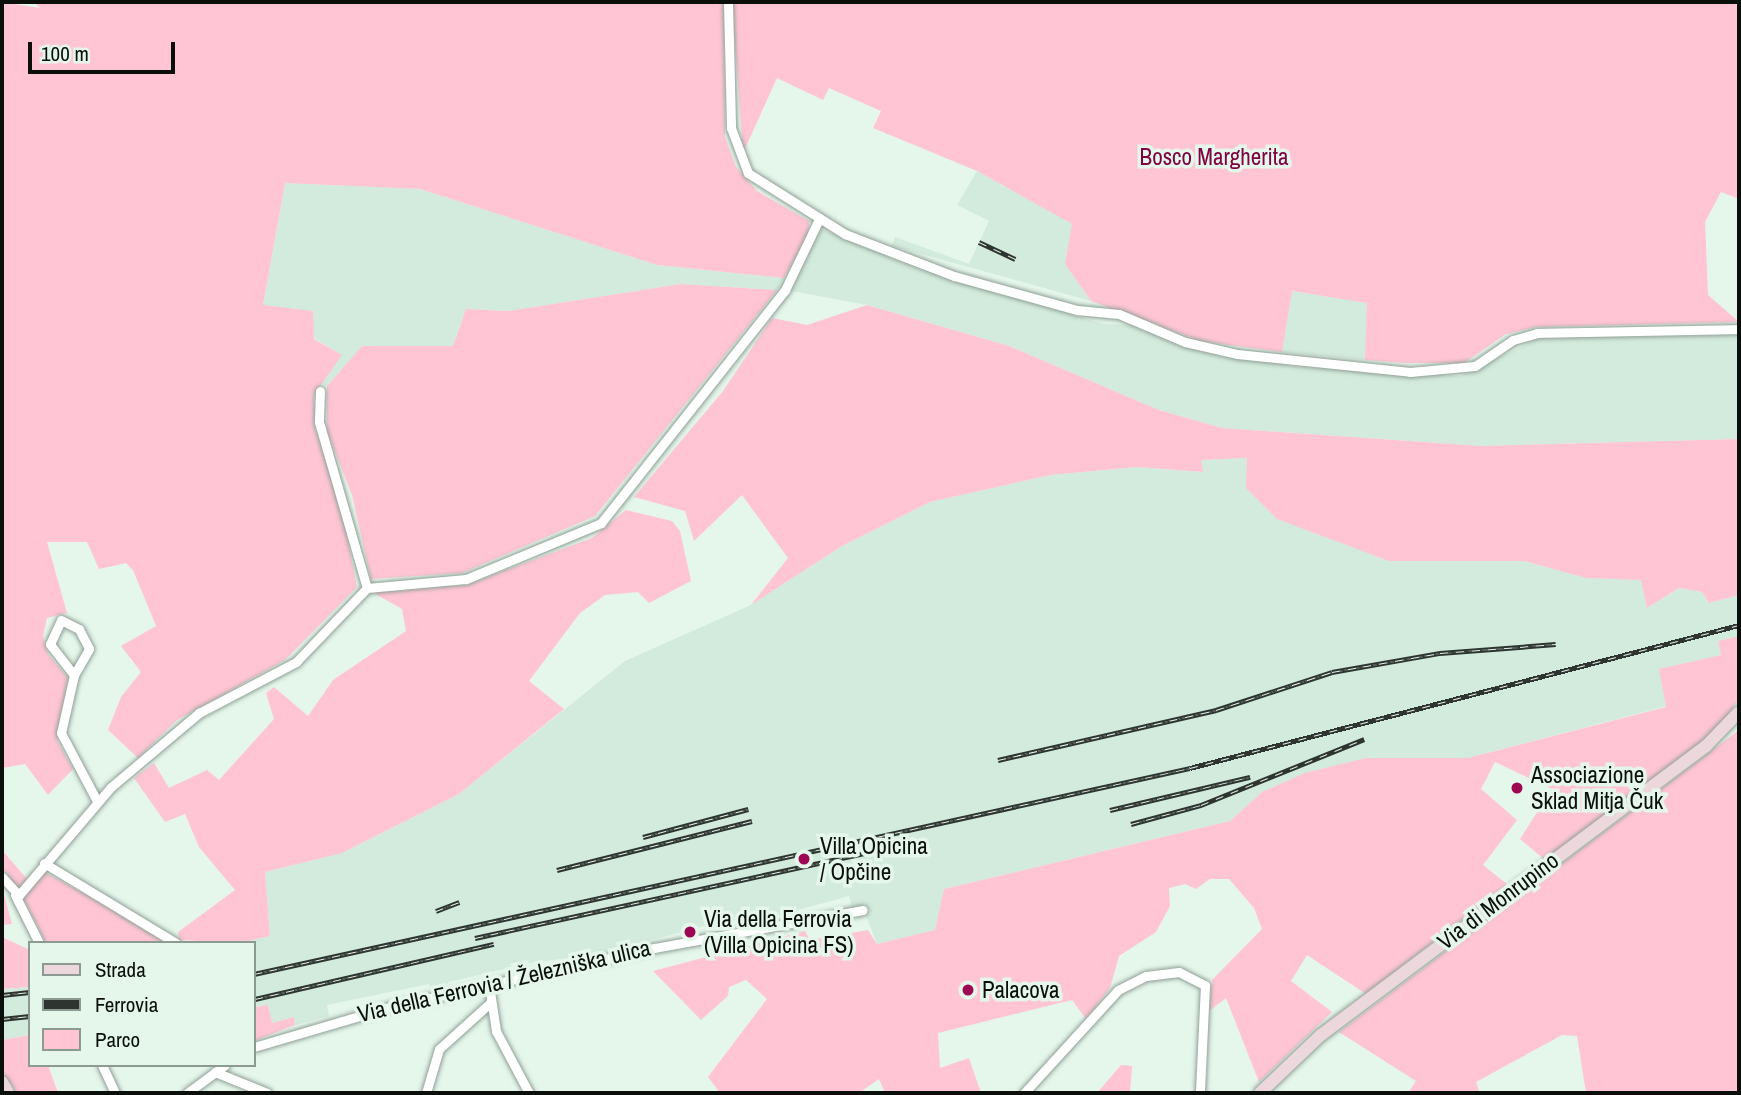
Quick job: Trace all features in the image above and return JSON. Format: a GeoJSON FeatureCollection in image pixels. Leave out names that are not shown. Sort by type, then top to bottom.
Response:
{"type":"FeatureCollection","features":[{"type":"Feature","properties":{"kind":"main road","name":"Via di Monrupino"},"geometry":{"type":"LineString","coordinates":[[1260,1093],[1321,1035],[1706,746],[1739,712]]}},
{"type":"Feature","properties":{"kind":"street"},"geometry":{"type":"LineString","coordinates":[[729,2],[730,118],[739,158],[762,187],[819,219],[954,276],[1077,310],[1119,314],[1185,342],[1237,354],[1410,372],[1463,370],[1524,335],[1739,329]]}},
{"type":"Feature","properties":{"kind":"street"},"geometry":{"type":"LineString","coordinates":[[15,895],[97,802],[199,713],[296,662],[367,588],[466,579],[601,523],[785,290],[819,219]]}},
{"type":"Feature","properties":{"kind":"street"},"geometry":{"type":"LineString","coordinates":[[320,391],[319,422],[367,588]]}},
{"type":"Feature","properties":{"kind":"street"},"geometry":{"type":"LineString","coordinates":[[74,675],[50,644],[61,620],[70,621],[88,642],[74,675],[61,733],[97,802]]}},
{"type":"Feature","properties":{"kind":"street"},"geometry":{"type":"LineString","coordinates":[[44,863],[173,941]]}},
{"type":"Feature","properties":{"kind":"street"},"geometry":{"type":"LineString","coordinates":[[2,877],[15,895],[38,941]]}},
{"type":"Feature","properties":{"kind":"street","name":"Via della Ferrovia / Železniška ulica"},"geometry":{"type":"LineString","coordinates":[[256,1046],[300,1028],[489,985],[863,910]]}},
{"type":"Feature","properties":{"kind":"street"},"geometry":{"type":"LineString","coordinates":[[1024,1093],[1118,990],[1146,976],[1179,972],[1205,985],[1200,1093]]}},
{"type":"Feature","properties":{"kind":"street"},"geometry":{"type":"LineString","coordinates":[[489,985],[496,1031],[529,1093]]}},
{"type":"Feature","properties":{"kind":"street"},"geometry":{"type":"LineString","coordinates":[[426,1093],[439,1049],[491,1002]]}},
{"type":"Feature","properties":{"kind":"street"},"geometry":{"type":"LineString","coordinates":[[103,1067],[115,1093]]}},
{"type":"Feature","properties":{"kind":"street"},"geometry":{"type":"LineString","coordinates":[[187,1093],[222,1067]]}},
{"type":"Feature","properties":{"kind":"street"},"geometry":{"type":"LineString","coordinates":[[215,1072],[267,1093]]}},
{"type":"Feature","properties":{"kind":"shaded area"},"geometry":{"type":"Polygon","coordinates":[[[977,171],[1073,224],[1065,264],[1091,301],[892,246],[895,237],[969,264],[989,221],[957,205],[977,171]]]}},
{"type":"Feature","properties":{"kind":"shaded area"},"geometry":{"type":"Polygon","coordinates":[[[285,183],[420,189],[657,265],[784,278],[777,290],[681,284],[508,311],[466,309],[453,347],[362,346],[327,386],[319,383],[341,355],[263,305],[285,183]]]}},
{"type":"Feature","properties":{"kind":"shaded area"},"geometry":{"type":"Polygon","coordinates":[[[821,229],[911,266],[1104,324],[1131,325],[1227,357],[1301,367],[1461,376],[1540,338],[1739,335],[1739,439],[1481,446],[1222,428],[1159,410],[1009,346],[867,305],[791,291],[821,229]]]}},
{"type":"Feature","properties":{"kind":"shaded area"},"geometry":{"type":"Polygon","coordinates":[[[1291,291],[1368,303],[1365,360],[1282,352],[1291,291]]]}},
{"type":"Feature","properties":{"kind":"shaded area"},"geometry":{"type":"Polygon","coordinates":[[[1247,458],[1248,482],[1389,561],[1524,561],[1586,578],[1642,580],[1647,608],[1679,588],[1702,592],[1709,603],[1739,595],[1739,636],[1718,641],[1721,655],[1667,706],[1468,758],[1417,758],[1262,792],[1230,821],[944,889],[936,930],[877,944],[862,906],[852,908],[849,896],[762,920],[724,921],[597,954],[530,963],[449,982],[443,989],[431,992],[429,984],[327,1005],[329,1016],[295,1025],[294,1018],[272,1023],[268,1005],[256,1007],[256,941],[249,941],[270,936],[265,872],[342,853],[459,794],[625,661],[751,605],[842,546],[930,502],[1050,475],[1137,467],[1202,472],[1201,460],[1247,458]]]}},
{"type":"Feature","properties":{"kind":"shaded area"},"geometry":{"type":"Polygon","coordinates":[[[28,987],[28,1035],[2,1040],[2,989],[28,987]]]}},
{"type":"Feature","properties":{"kind":"green space"},"geometry":{"type":"Polygon","coordinates":[[[2,2],[40,8],[34,2],[724,2],[725,137],[736,167],[757,191],[809,221],[808,235],[784,278],[657,265],[420,189],[285,183],[263,305],[313,311],[314,339],[342,355],[314,395],[315,429],[340,500],[357,587],[285,660],[177,720],[138,758],[108,730],[121,697],[141,672],[121,646],[156,626],[133,570],[126,563],[99,569],[87,542],[47,542],[67,613],[47,618],[43,636],[48,654],[68,678],[57,741],[73,769],[48,795],[25,764],[2,768],[2,2]]]}},
{"type":"Feature","properties":{"kind":"green space","name":"Bosco Margherita"},"geometry":{"type":"Polygon","coordinates":[[[732,2],[1739,2],[1739,199],[1721,192],[1705,222],[1708,295],[1739,322],[1536,327],[1506,334],[1464,363],[1405,363],[1365,360],[1367,303],[1292,291],[1282,352],[1200,341],[1091,301],[1065,264],[1072,224],[977,171],[873,128],[881,111],[829,88],[823,100],[777,78],[743,153],[732,2]]]}},
{"type":"Feature","properties":{"kind":"green space"},"geometry":{"type":"Polygon","coordinates":[[[681,284],[777,290],[595,516],[462,573],[371,579],[352,495],[327,431],[327,386],[362,346],[453,346],[466,309],[508,311],[681,284]]]}},
{"type":"Feature","properties":{"kind":"green space"},"geometry":{"type":"Polygon","coordinates":[[[867,305],[1009,346],[1159,410],[1222,428],[1481,446],[1739,439],[1739,595],[1709,603],[1702,592],[1679,588],[1647,608],[1641,580],[1586,578],[1524,561],[1389,561],[1277,519],[1246,488],[1247,458],[1201,460],[1203,472],[1137,467],[1050,475],[930,502],[842,546],[751,605],[788,558],[742,495],[694,541],[685,511],[634,497],[723,391],[772,318],[807,325],[867,305]]]}},
{"type":"Feature","properties":{"kind":"green space"},"geometry":{"type":"Polygon","coordinates":[[[626,510],[672,521],[680,531],[691,581],[649,603],[638,592],[605,595],[580,613],[529,681],[564,709],[459,794],[342,853],[265,872],[270,936],[249,941],[179,940],[178,932],[235,890],[199,847],[185,814],[165,822],[134,778],[154,763],[169,788],[207,770],[219,780],[274,719],[266,693],[274,687],[308,716],[333,680],[406,631],[402,609],[372,592],[467,585],[592,538],[626,510]]]}},
{"type":"Feature","properties":{"kind":"green space"},"geometry":{"type":"Polygon","coordinates":[[[1739,636],[1739,699],[1717,730],[1545,860],[1520,839],[1552,789],[1495,762],[1481,789],[1517,820],[1483,865],[1507,884],[1366,994],[1307,955],[1291,981],[1332,1012],[1259,1082],[1226,998],[1209,1011],[1212,980],[1262,929],[1254,908],[1229,879],[1210,879],[1196,889],[1185,884],[1169,888],[1170,906],[1156,932],[1119,956],[1110,988],[1086,1019],[1072,1000],[938,1033],[940,1068],[969,1058],[981,1093],[885,1093],[879,1079],[859,1093],[720,1093],[708,1077],[767,999],[746,980],[729,987],[728,996],[701,1020],[653,971],[805,931],[810,940],[868,930],[877,944],[935,930],[944,889],[1230,821],[1262,792],[1305,773],[1366,758],[1468,758],[1666,707],[1659,669],[1721,655],[1718,641],[1739,636]]]}},
{"type":"Feature","properties":{"kind":"green space"},"geometry":{"type":"Polygon","coordinates":[[[1739,730],[1739,1093],[1586,1093],[1577,1036],[1562,1035],[1476,1082],[1480,1093],[1408,1093],[1416,1081],[1339,1032],[1739,730]]]}},
{"type":"Feature","properties":{"kind":"green space"},"geometry":{"type":"Polygon","coordinates":[[[2,850],[27,879],[18,888],[2,868],[2,850]]]}},
{"type":"Feature","properties":{"kind":"green space"},"geometry":{"type":"Polygon","coordinates":[[[44,872],[167,941],[45,941],[23,898],[44,872]]]}},
{"type":"Feature","properties":{"kind":"green space"},"geometry":{"type":"Polygon","coordinates":[[[2,887],[12,924],[2,925],[2,887]]]}},
{"type":"Feature","properties":{"kind":"green space"},"geometry":{"type":"Polygon","coordinates":[[[2,937],[28,949],[28,987],[2,989],[2,937]]]}},
{"type":"Feature","properties":{"kind":"green space"},"geometry":{"type":"Polygon","coordinates":[[[268,1005],[272,1023],[294,1017],[295,1025],[256,1040],[256,1007],[268,1005]]]}},
{"type":"Feature","properties":{"kind":"green space"},"geometry":{"type":"Polygon","coordinates":[[[28,1035],[28,1067],[49,1067],[58,1093],[17,1093],[10,1082],[2,1086],[2,1040],[28,1035]]]}},
{"type":"Feature","properties":{"kind":"green space"},"geometry":{"type":"Polygon","coordinates":[[[1121,1065],[1132,1066],[1130,1093],[1097,1093],[1121,1065]]]}},
{"type":"Feature","properties":{"kind":"railway"},"geometry":{"type":"LineString","coordinates":[[979,242],[1015,259]]}},
{"type":"Feature","properties":{"kind":"railway"},"geometry":{"type":"LineString","coordinates":[[256,974],[1190,768],[1739,625]]}},
{"type":"Feature","properties":{"kind":"railway"},"geometry":{"type":"LineString","coordinates":[[998,760],[1216,710],[1332,672],[1440,653],[1556,644]]}},
{"type":"Feature","properties":{"kind":"railway"},"geometry":{"type":"LineString","coordinates":[[1131,824],[1201,805],[1364,739]]}},
{"type":"Feature","properties":{"kind":"railway"},"geometry":{"type":"LineString","coordinates":[[1110,810],[1250,777]]}},
{"type":"Feature","properties":{"kind":"railway"},"geometry":{"type":"LineString","coordinates":[[643,837],[748,809]]}},
{"type":"Feature","properties":{"kind":"railway"},"geometry":{"type":"LineString","coordinates":[[557,870],[752,821]]}},
{"type":"Feature","properties":{"kind":"railway"},"geometry":{"type":"LineString","coordinates":[[475,938],[909,843]]}},
{"type":"Feature","properties":{"kind":"railway"},"geometry":{"type":"LineString","coordinates":[[436,911],[459,902]]}},
{"type":"Feature","properties":{"kind":"railway"},"geometry":{"type":"LineString","coordinates":[[256,999],[494,944]]}},
{"type":"Feature","properties":{"kind":"railway"},"geometry":{"type":"LineString","coordinates":[[2,995],[28,992]]}},
{"type":"Feature","properties":{"kind":"railway"},"geometry":{"type":"LineString","coordinates":[[2,1019],[28,1016]]}},
{"type":"Feature","properties":{"kind":"place","name":"Associazione Sklad Mitja Čuk"},"geometry":{"type":"Point","coordinates":[1517,788]}},
{"type":"Feature","properties":{"kind":"place","name":"Villa Opicina / Opčine"},"geometry":{"type":"Point","coordinates":[804,859]}},
{"type":"Feature","properties":{"kind":"place","name":"Via della Ferrovia (Villa Opicina FS)"},"geometry":{"type":"Point","coordinates":[690,932]}},
{"type":"Feature","properties":{"kind":"place","name":"Palacova"},"geometry":{"type":"Point","coordinates":[968,990]}}]}
